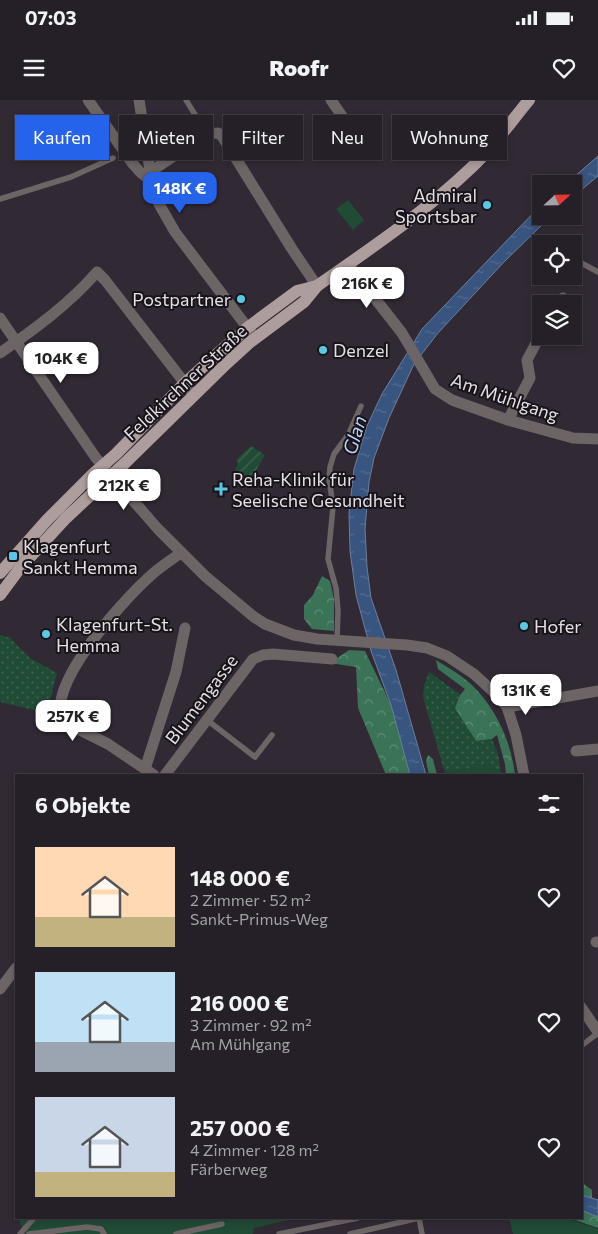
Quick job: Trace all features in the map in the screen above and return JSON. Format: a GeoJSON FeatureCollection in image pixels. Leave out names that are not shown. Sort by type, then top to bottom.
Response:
{"type":"FeatureCollection","features":[{"type":"Feature","properties":{"kind":"main road","name":"Feldkirchner Straße"},"geometry":{"type":"LineString","coordinates":[[0,573],[46,520],[194,395],[251,333],[297,291],[317,286],[426,208],[472,167],[529,100]]}},
{"type":"Feature","properties":{"kind":"main road","name":"Feldkirchner Straße"},"geometry":{"type":"LineString","coordinates":[[0,595],[20,568],[107,470],[116,454],[184,384],[251,333]]}},
{"type":"Feature","properties":{"kind":"street"},"geometry":{"type":"LineString","coordinates":[[88,100],[133,164],[140,172],[151,176]]}},
{"type":"Feature","properties":{"kind":"street"},"geometry":{"type":"LineString","coordinates":[[139,100],[151,176],[160,204],[175,232],[251,333]]}},
{"type":"Feature","properties":{"kind":"street"},"geometry":{"type":"LineString","coordinates":[[331,100],[341,115]]}},
{"type":"Feature","properties":{"kind":"street"},"geometry":{"type":"LineString","coordinates":[[213,133],[218,133],[222,136],[317,286]]}},
{"type":"Feature","properties":{"kind":"street"},"geometry":{"type":"LineString","coordinates":[[151,176],[172,160]]}},
{"type":"Feature","properties":{"kind":"street","name":"Am Mühlgang"},"geometry":{"type":"LineString","coordinates":[[348,264],[407,340],[435,390],[452,400],[508,420],[573,438],[598,439]]}},
{"type":"Feature","properties":{"kind":"street"},"geometry":{"type":"LineString","coordinates":[[0,353],[80,291],[97,272],[194,395]]}},
{"type":"Feature","properties":{"kind":"street"},"geometry":{"type":"LineString","coordinates":[[0,318],[82,438],[107,470],[181,553],[205,576],[240,606],[265,624],[294,635],[407,645],[427,648],[447,656],[474,674],[498,696],[506,707],[516,735],[524,774]]}},
{"type":"Feature","properties":{"kind":"street"},"geometry":{"type":"LineString","coordinates":[[508,420],[530,378],[527,360],[535,345]]}},
{"type":"Feature","properties":{"kind":"street"},"geometry":{"type":"LineString","coordinates":[[181,553],[146,580],[116,610],[97,634],[80,658],[71,675],[60,703],[60,717],[64,722],[108,744],[150,772],[176,672],[185,628]]}},
{"type":"Feature","properties":{"kind":"street","name":"Blumengasse"},"geometry":{"type":"LineString","coordinates":[[165,774],[253,660],[263,655],[273,654],[332,659]]}},
{"type":"Feature","properties":{"kind":"street"},"geometry":{"type":"LineString","coordinates":[[506,707],[598,691]]}},
{"type":"Feature","properties":{"kind":"street"},"geometry":{"type":"LineString","coordinates":[[576,751],[598,749]]}},
{"type":"Feature","properties":{"kind":"street"},"geometry":{"type":"LineString","coordinates":[[0,989],[15,969]]}},
{"type":"Feature","properties":{"kind":"street"},"geometry":{"type":"LineString","coordinates":[[583,1011],[598,1032]]}},
{"type":"Feature","properties":{"kind":"lane"},"geometry":{"type":"LineString","coordinates":[[186,100],[195,115]]}},
{"type":"Feature","properties":{"kind":"lane"},"geometry":{"type":"LineString","coordinates":[[0,199],[71,177],[113,158]]}},
{"type":"Feature","properties":{"kind":"lane"},"geometry":{"type":"LineString","coordinates":[[582,263],[598,272]]}},
{"type":"Feature","properties":{"kind":"lane"},"geometry":{"type":"LineString","coordinates":[[338,640],[336,588],[328,559],[333,507],[329,478],[330,466],[334,454],[348,435],[361,406]]}},
{"type":"Feature","properties":{"kind":"lane"},"geometry":{"type":"LineString","coordinates":[[207,720],[255,757],[272,735]]}},
{"type":"Feature","properties":{"kind":"lane"},"geometry":{"type":"LineString","coordinates":[[583,1044],[598,1032]]}},
{"type":"Feature","properties":{"kind":"lane"},"geometry":{"type":"LineString","coordinates":[[20,1234],[33,1219]]}},
{"type":"Feature","properties":{"kind":"lane"},"geometry":{"type":"LineString","coordinates":[[350,1234],[415,1219]]}},
{"type":"Feature","properties":{"kind":"lane"},"geometry":{"type":"LineString","coordinates":[[419,1219],[422,1234]]}},
{"type":"Feature","properties":{"kind":"lane"},"geometry":{"type":"LineString","coordinates":[[279,1234],[338,1220]]}},
{"type":"Feature","properties":{"kind":"lane"},"geometry":{"type":"LineString","coordinates":[[176,1234],[222,1224]]}},
{"type":"Feature","properties":{"kind":"lane"},"geometry":{"type":"LineString","coordinates":[[29,1234],[87,1227],[101,1228],[104,1234]]}},
{"type":"Feature","properties":{"kind":"lane"},"geometry":{"type":"LineString","coordinates":[[306,1228],[312,1234]]}},
{"type":"Feature","properties":{"kind":"green space"},"geometry":{"type":"Polygon","coordinates":[[[348,200],[364,220],[353,230],[336,209],[348,200]]]}},
{"type":"Feature","properties":{"kind":"green space"},"geometry":{"type":"Polygon","coordinates":[[[251,446],[265,455],[248,484],[235,469],[238,464],[237,459],[251,446]]]}},
{"type":"Feature","properties":{"kind":"green space"},"geometry":{"type":"Polygon","coordinates":[[[322,576],[330,581],[334,599],[334,631],[312,629],[304,619],[304,605],[313,595],[322,576]]]}},
{"type":"Feature","properties":{"kind":"green space"},"geometry":{"type":"Polygon","coordinates":[[[0,635],[10,638],[30,658],[57,673],[47,713],[0,702],[0,635]]]}},
{"type":"Feature","properties":{"kind":"green space"},"geometry":{"type":"Polygon","coordinates":[[[349,650],[365,651],[391,705],[410,774],[386,774],[358,708],[356,667],[330,663],[349,650]]]}},
{"type":"Feature","properties":{"kind":"green space"},"geometry":{"type":"Polygon","coordinates":[[[436,660],[454,671],[480,693],[501,726],[510,750],[515,774],[506,774],[497,735],[492,739],[476,741],[455,708],[460,695],[465,689],[438,669],[436,660]]]}},
{"type":"Feature","properties":{"kind":"green space"},"geometry":{"type":"Polygon","coordinates":[[[429,672],[460,694],[456,708],[476,741],[492,739],[498,754],[501,772],[489,765],[445,773],[423,697],[424,686],[429,672]]]}},
{"type":"Feature","properties":{"kind":"green space"},"geometry":{"type":"Polygon","coordinates":[[[428,755],[433,759],[437,774],[429,774],[426,761],[428,755]]]}},
{"type":"Feature","properties":{"kind":"green space"},"geometry":{"type":"Polygon","coordinates":[[[489,765],[501,772],[501,774],[445,774],[489,765]]]}},
{"type":"Feature","properties":{"kind":"green space"},"geometry":{"type":"Polygon","coordinates":[[[583,1183],[592,1190],[592,1198],[583,1196],[583,1183]]]}},
{"type":"Feature","properties":{"kind":"green space"},"geometry":{"type":"Polygon","coordinates":[[[583,1211],[598,1217],[598,1228],[572,1219],[583,1219],[583,1211]]]}},
{"type":"Feature","properties":{"kind":"green space"},"geometry":{"type":"Polygon","coordinates":[[[20,1219],[293,1219],[254,1228],[253,1234],[26,1234],[20,1224],[20,1219]]]}},
{"type":"Feature","properties":{"kind":"green space"},"geometry":{"type":"Polygon","coordinates":[[[509,1219],[569,1219],[598,1229],[598,1234],[513,1234],[509,1219]]]}},
{"type":"Feature","properties":{"kind":"water"},"geometry":{"type":"Polygon","coordinates":[[[598,156],[598,176],[582,189],[582,175],[576,175],[598,156]]]}},
{"type":"Feature","properties":{"kind":"water"},"geometry":{"type":"Polygon","coordinates":[[[532,214],[532,225],[542,225],[503,263],[438,333],[414,364],[389,418],[374,458],[369,482],[365,529],[371,598],[396,670],[426,774],[410,774],[391,705],[371,651],[356,595],[350,551],[349,513],[354,469],[367,426],[382,394],[422,329],[532,214]]]}},
{"type":"Feature","properties":{"kind":"water"},"geometry":{"type":"Polygon","coordinates":[[[583,1196],[598,1200],[598,1217],[583,1211],[583,1196]]]}},
{"type":"Feature","properties":{"kind":"place","name":"Admiral Sportsbar"},"geometry":{"type":"Point","coordinates":[487,205]}},
{"type":"Feature","properties":{"kind":"place","name":"Postpartner"},"geometry":{"type":"Point","coordinates":[241,299]}},
{"type":"Feature","properties":{"kind":"place","name":"Denzel"},"geometry":{"type":"Point","coordinates":[323,350]}},
{"type":"Feature","properties":{"kind":"place","name":"Reha-Klinik für Seelische Gesundheit"},"geometry":{"type":"Point","coordinates":[221,489]}},
{"type":"Feature","properties":{"kind":"place","name":"Klagenfurt Sankt Hemma"},"geometry":{"type":"Point","coordinates":[13,556]}},
{"type":"Feature","properties":{"kind":"place","name":"Hofer"},"geometry":{"type":"Point","coordinates":[524,626]}},
{"type":"Feature","properties":{"kind":"place","name":"Klagenfurt-St. Hemma"},"geometry":{"type":"Point","coordinates":[46,634]}},
{"type":"Feature","properties":{"kind":"water label","name":"Glan"},"geometry":{"type":"Point","coordinates":[354,435]}}]}
